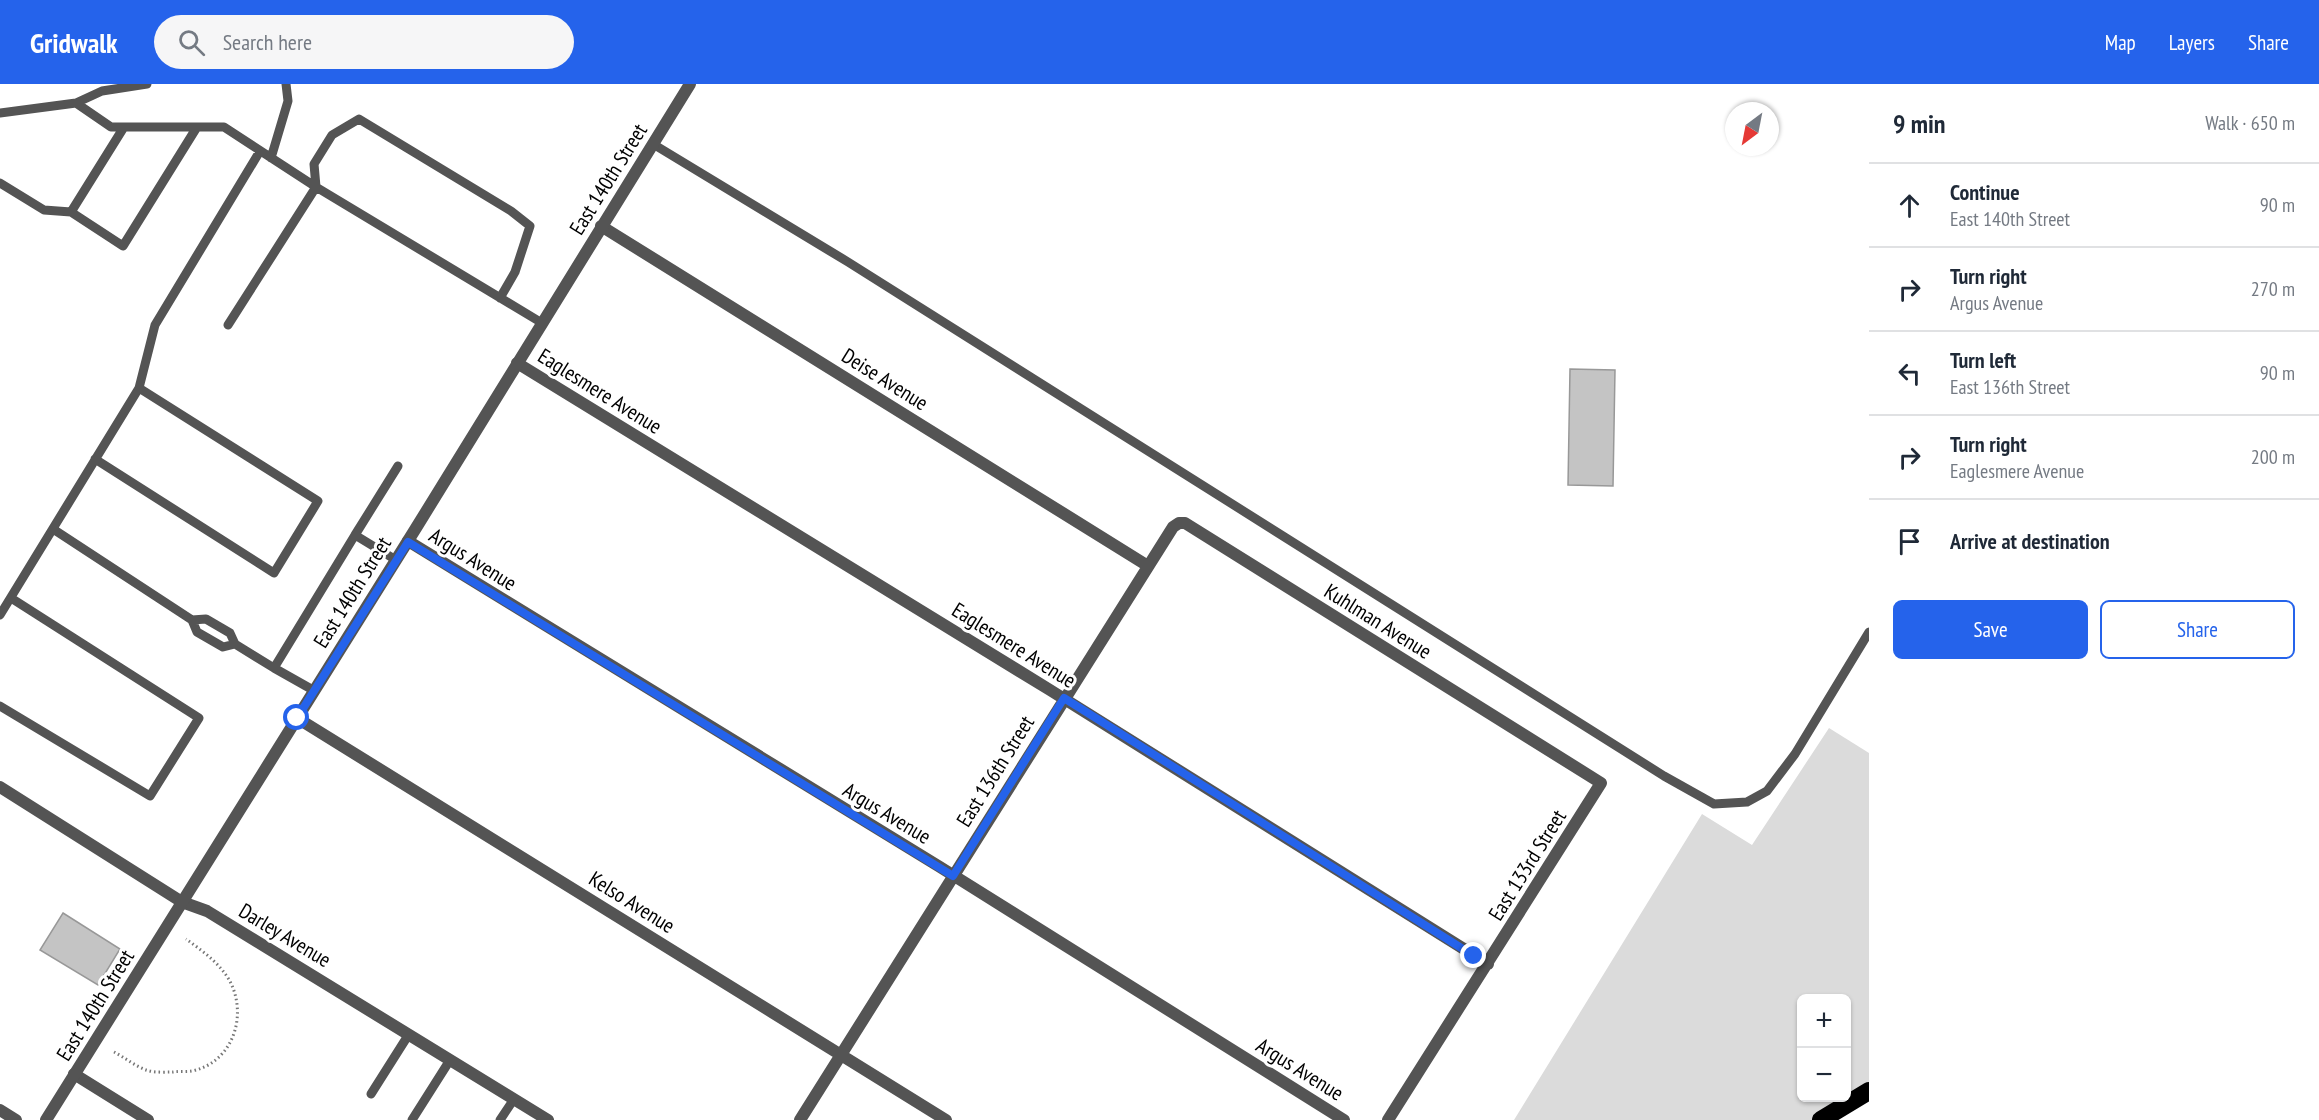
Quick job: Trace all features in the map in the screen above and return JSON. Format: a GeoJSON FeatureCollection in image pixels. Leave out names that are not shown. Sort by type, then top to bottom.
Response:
{"type":"FeatureCollection","features":[{"type":"Feature","properties":{"kind":"highway"},"geometry":{"type":"LineString","coordinates":[[1821,1120],[1869,1091]]}},
{"type":"Feature","properties":{"kind":"street","name":"East 140th Street"},"geometry":{"type":"LineString","coordinates":[[46,1120],[313,690],[408,542],[690,84]]}},
{"type":"Feature","properties":{"kind":"street","name":"Deise Avenue"},"geometry":{"type":"LineString","coordinates":[[601,226],[1148,566]]}},
{"type":"Feature","properties":{"kind":"street","name":"Eaglesmere Avenue"},"geometry":{"type":"LineString","coordinates":[[518,363],[1064,698],[1488,964]]}},
{"type":"Feature","properties":{"kind":"street","name":"Kuhlman Avenue"},"geometry":{"type":"LineString","coordinates":[[1148,566],[1173,527],[1179,523],[1185,523],[1601,783]]}},
{"type":"Feature","properties":{"kind":"street","name":"Argus Avenue"},"geometry":{"type":"LineString","coordinates":[[408,542],[953,876],[1344,1120]]}},
{"type":"Feature","properties":{"kind":"street","name":"East 136th Street"},"geometry":{"type":"LineString","coordinates":[[800,1120],[1148,566]]}},
{"type":"Feature","properties":{"kind":"street","name":"Kelso Avenue"},"geometry":{"type":"LineString","coordinates":[[297,718],[946,1120]]}},
{"type":"Feature","properties":{"kind":"street","name":"East 133rd Street"},"geometry":{"type":"LineString","coordinates":[[1388,1120],[1601,783]]}},
{"type":"Feature","properties":{"kind":"street","name":"Darley Avenue"},"geometry":{"type":"LineString","coordinates":[[0,788],[182,902],[207,911],[548,1120]]}},
{"type":"Feature","properties":{"kind":"street"},"geometry":{"type":"LineString","coordinates":[[74,1074],[148,1120]]}},
{"type":"Feature","properties":{"kind":"street"},"geometry":{"type":"LineString","coordinates":[[0,1110],[16,1120]]}},
{"type":"Feature","properties":{"kind":"lane"},"geometry":{"type":"LineString","coordinates":[[0,114],[76,104],[102,91],[147,84]]}},
{"type":"Feature","properties":{"kind":"lane"},"geometry":{"type":"LineString","coordinates":[[271,158],[288,101],[286,84]]}},
{"type":"Feature","properties":{"kind":"lane"},"geometry":{"type":"LineString","coordinates":[[76,104],[111,127],[224,127],[316,187],[542,323]]}},
{"type":"Feature","properties":{"kind":"lane"},"geometry":{"type":"LineString","coordinates":[[228,325],[316,187],[314,164],[332,135],[359,119],[511,211],[530,226],[514,272],[500,298]]}},
{"type":"Feature","properties":{"kind":"lane"},"geometry":{"type":"LineString","coordinates":[[71,212],[124,127]]}},
{"type":"Feature","properties":{"kind":"lane"},"geometry":{"type":"LineString","coordinates":[[0,183],[44,210],[71,212],[123,246],[197,127]]}},
{"type":"Feature","properties":{"kind":"lane"},"geometry":{"type":"LineString","coordinates":[[653,144],[848,262],[1664,777],[1714,804],[1747,802],[1767,791],[1795,754],[1869,632]]}},
{"type":"Feature","properties":{"kind":"lane"},"geometry":{"type":"LineString","coordinates":[[0,615],[139,388],[155,325],[260,151]]}},
{"type":"Feature","properties":{"kind":"lane"},"geometry":{"type":"LineString","coordinates":[[95,459],[274,573],[318,501],[139,388]]}},
{"type":"Feature","properties":{"kind":"lane"},"geometry":{"type":"LineString","coordinates":[[274,668],[398,466]]}},
{"type":"Feature","properties":{"kind":"lane"},"geometry":{"type":"LineString","coordinates":[[53,529],[192,620],[197,632],[223,647],[235,644]]}},
{"type":"Feature","properties":{"kind":"lane"},"geometry":{"type":"LineString","coordinates":[[355,535],[396,560]]}},
{"type":"Feature","properties":{"kind":"lane"},"geometry":{"type":"LineString","coordinates":[[0,706],[150,796],[199,718],[11,598]]}},
{"type":"Feature","properties":{"kind":"lane"},"geometry":{"type":"LineString","coordinates":[[192,620],[206,619],[230,633],[235,644],[313,690]]}},
{"type":"Feature","properties":{"kind":"lane"},"geometry":{"type":"LineString","coordinates":[[371,1094],[409,1034]]}},
{"type":"Feature","properties":{"kind":"lane"},"geometry":{"type":"LineString","coordinates":[[412,1120],[450,1060]]}},
{"type":"Feature","properties":{"kind":"lane"},"geometry":{"type":"LineString","coordinates":[[500,1120],[514,1099]]}},
{"type":"Feature","properties":{"kind":"path"},"geometry":{"type":"LineString","coordinates":[[114,1052],[147,1070],[193,1071],[213,1062],[228,1047],[236,1030],[239,1010],[233,987],[220,967],[186,939]]}},
{"type":"Feature","properties":{"kind":"shaded area"},"geometry":{"type":"Polygon","coordinates":[[[1829,728],[1869,753],[1869,1091],[1851,1102],[1851,994],[1797,994],[1797,1102],[1851,1102],[1821,1120],[1514,1120],[1702,814],[1752,845],[1829,728]]]}},
{"type":"Feature","properties":{"kind":"building"},"geometry":{"type":"Polygon","coordinates":[[[1570,369],[1615,370],[1613,486],[1568,485],[1570,369]]]}},
{"type":"Feature","properties":{"kind":"building"},"geometry":{"type":"Polygon","coordinates":[[[63,913],[120,949],[98,985],[40,950],[63,913]]]}},
{"type":"Feature","properties":{"kind":"route"},"geometry":{"type":"LineString","coordinates":[[297,718],[408,542],[953,876],[1064,698],[1474,956]]}}]}
